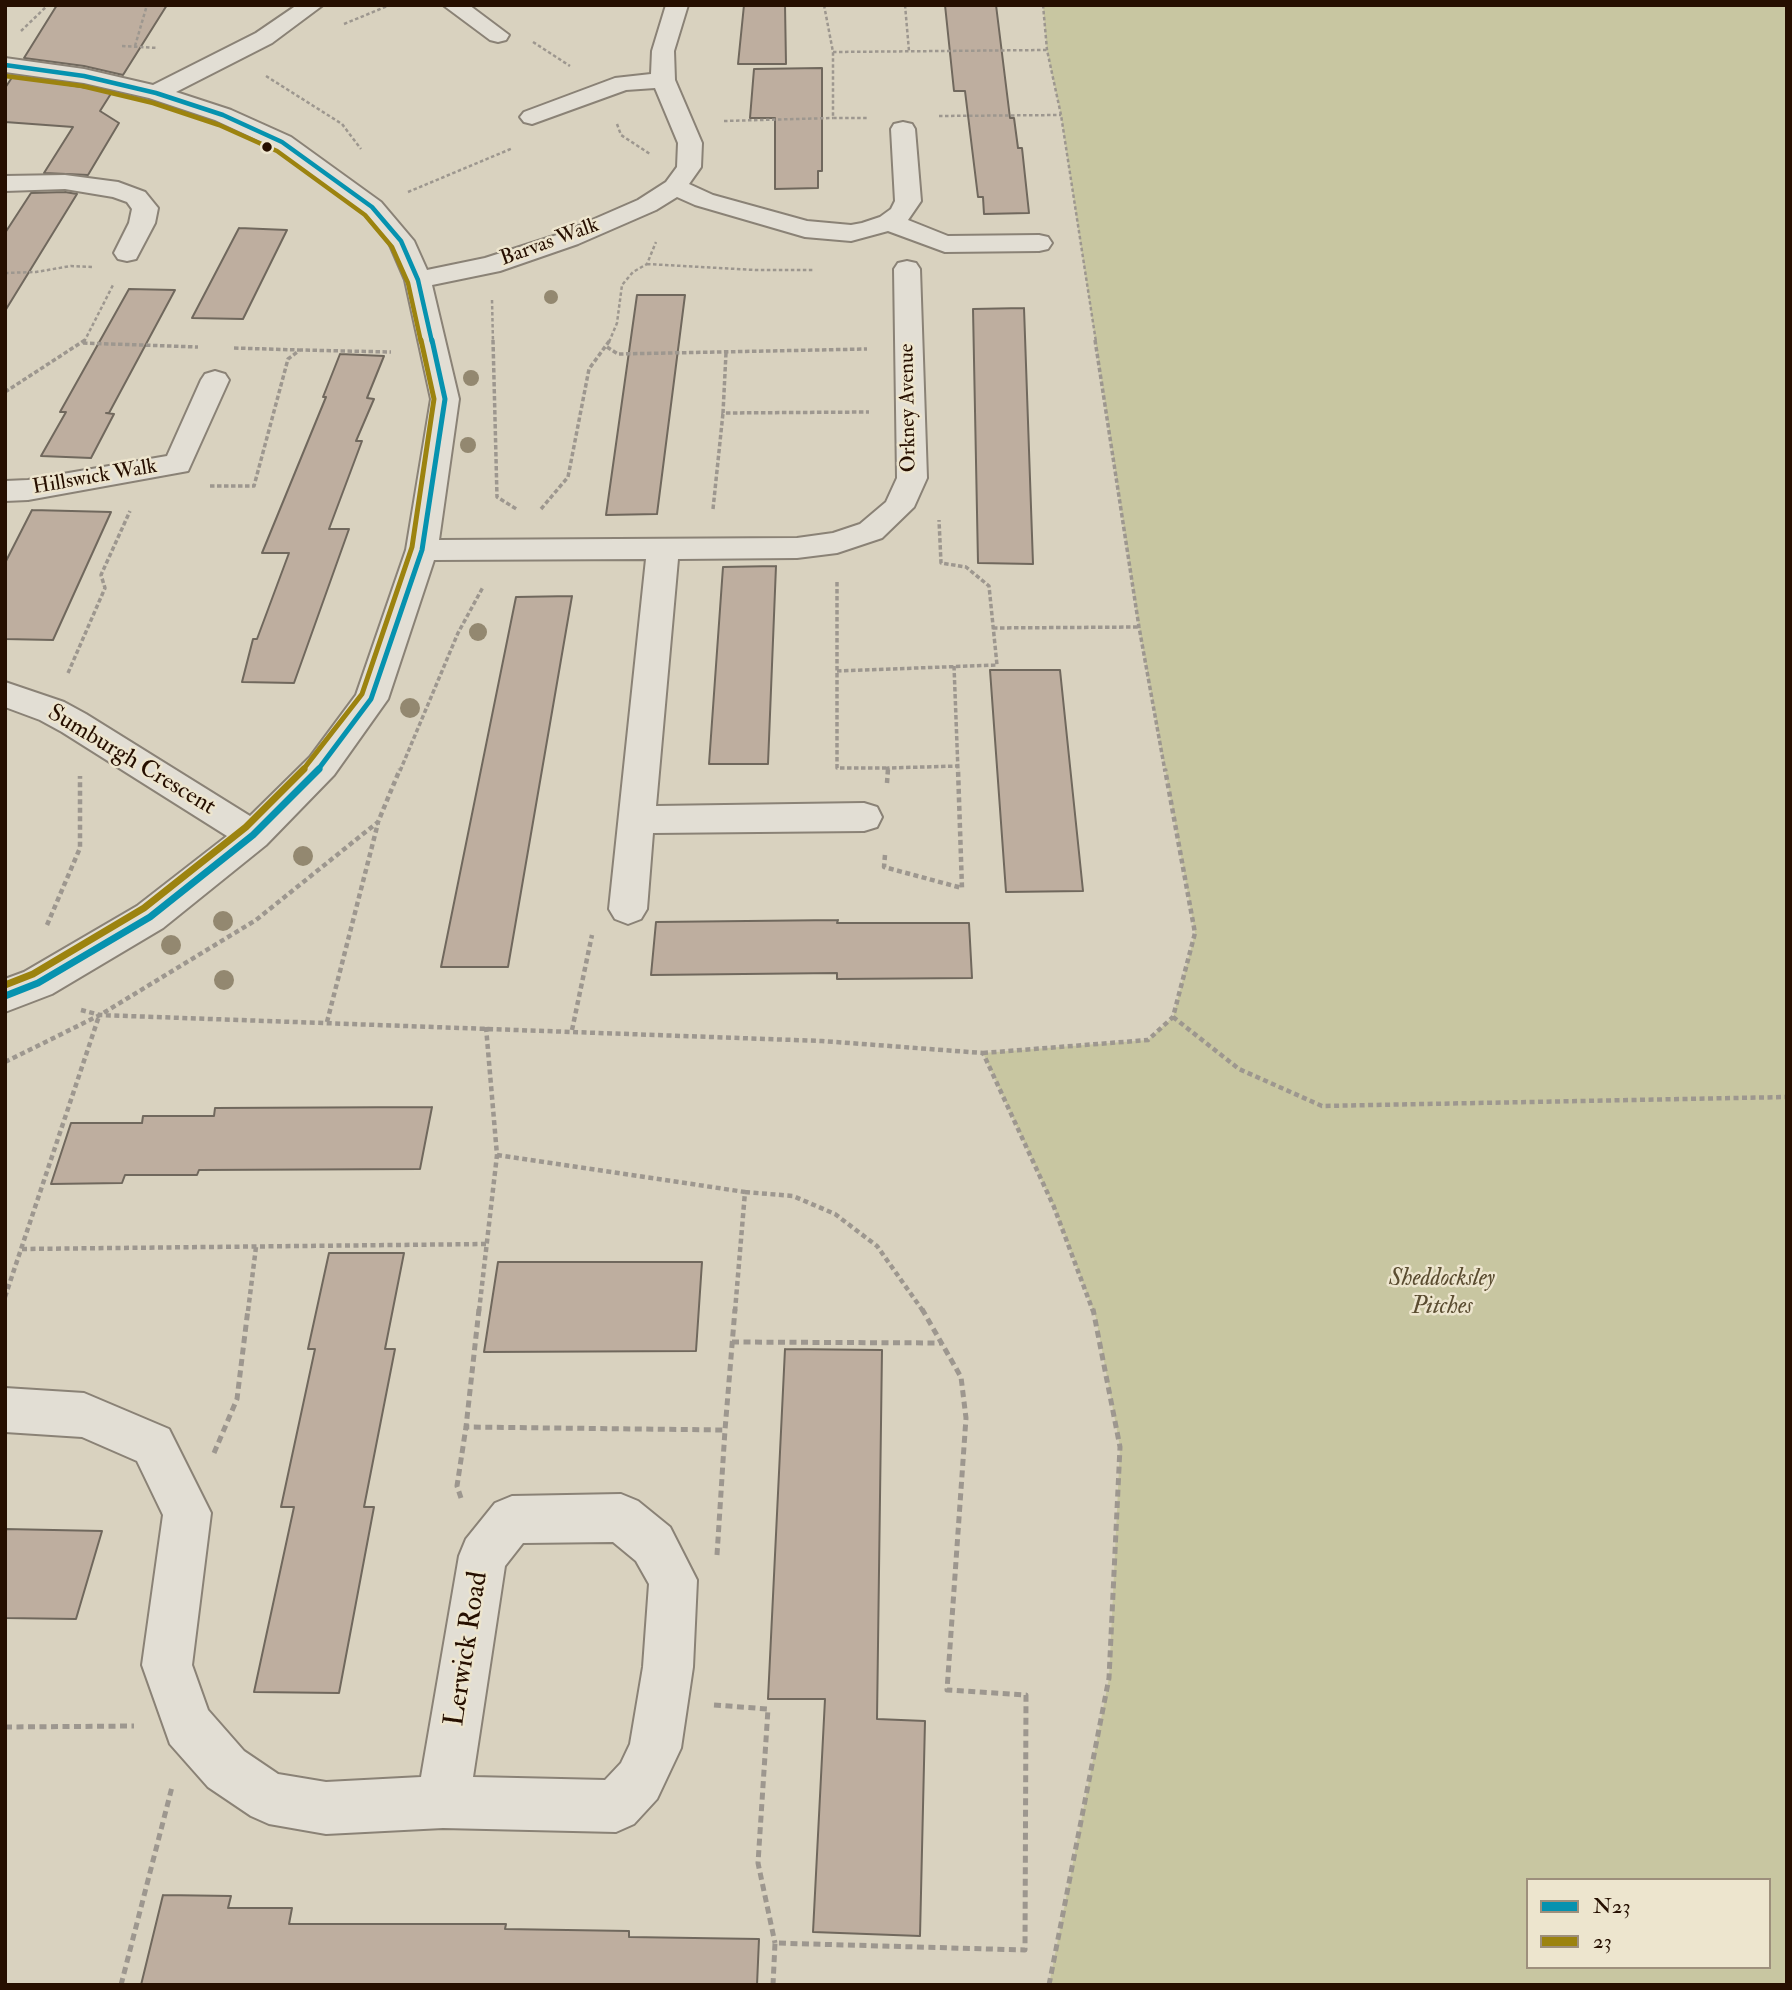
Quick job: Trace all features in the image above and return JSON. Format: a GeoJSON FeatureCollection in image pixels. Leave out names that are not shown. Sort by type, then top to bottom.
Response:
{"type":"FeatureCollection","features":[{"type":"Feature","properties":{"kind":"street"},"geometry":{"type":"LineString","coordinates":[[156,93],[264,38],[312,5]]}},
{"type":"Feature","properties":{"kind":"street"},"geometry":{"type":"LineString","coordinates":[[454,5],[499,35]]}},
{"type":"Feature","properties":{"kind":"street"},"geometry":{"type":"LineString","coordinates":[[677,5],[663,51],[663,80],[690,143],[689,167],[675,187],[704,200],[805,229],[851,233],[889,222],[902,213],[908,201],[903,129]]}},
{"type":"Feature","properties":{"kind":"street"},"geometry":{"type":"LineString","coordinates":[[5,996],[38,983],[150,917],[253,835],[322,766],[371,698],[422,551],[444,399],[418,280],[401,241],[372,207],[282,142],[223,115],[156,93],[84,76],[10,51]]}},
{"type":"Feature","properties":{"kind":"street"},"geometry":{"type":"LineString","coordinates":[[532,117],[623,83],[663,80]]}},
{"type":"Feature","properties":{"kind":"street"},"geometry":{"type":"LineString","coordinates":[[5,184],[65,182],[118,190],[136,197],[145,208],[142,223],[127,253]]}},
{"type":"Feature","properties":{"kind":"street","name":"Barvas Walk"},"geometry":{"type":"LineString","coordinates":[[418,280],[491,265],[569,239],[647,205],[675,187]]}},
{"type":"Feature","properties":{"kind":"street"},"geometry":{"type":"LineString","coordinates":[[889,222],[945,244],[1039,243]]}},
{"type":"Feature","properties":{"kind":"street","name":"Orkney Avenue"},"geometry":{"type":"LineString","coordinates":[[422,551],[797,548],[837,543],[871,531],[898,507],[912,478],[907,269]]}},
{"type":"Feature","properties":{"kind":"street","name":"Hillswick Walk"},"geometry":{"type":"LineString","coordinates":[[5,491],[28,491],[145,477],[178,464],[215,380]]}},
{"type":"Feature","properties":{"kind":"street"},"geometry":{"type":"LineString","coordinates":[[628,909],[663,549]]}},
{"type":"Feature","properties":{"kind":"street","name":"Sumburgh Crescent"},"geometry":{"type":"LineString","coordinates":[[5,694],[63,717],[253,835]]}},
{"type":"Feature","properties":{"kind":"street"},"geometry":{"type":"LineString","coordinates":[[636,820],[878,817]]}},
{"type":"Feature","properties":{"kind":"street"},"geometry":{"type":"LineString","coordinates":[[5,1410],[84,1416],[153,1446],[187,1513]]}},
{"type":"Feature","properties":{"kind":"street","name":"Lerwick Road"},"geometry":{"type":"LineString","coordinates":[[187,1513],[167,1665],[188,1726],[226,1769],[269,1798],[326,1808],[443,1802],[616,1806],[639,1781],[655,1748],[668,1667],[673,1580],[653,1544],[621,1518],[512,1520],[483,1556],[443,1802]]}},
{"type":"Feature","properties":{"kind":"path"},"geometry":{"type":"LineString","coordinates":[[10,51],[48,5]]}},
{"type":"Feature","properties":{"kind":"path"},"geometry":{"type":"LineString","coordinates":[[135,46],[147,5]]}},
{"type":"Feature","properties":{"kind":"path"},"geometry":{"type":"LineString","coordinates":[[905,5],[909,51]]}},
{"type":"Feature","properties":{"kind":"path"},"geometry":{"type":"LineString","coordinates":[[300,350],[288,359],[254,486],[145,477],[101,575],[105,588],[63,717],[80,771],[80,848],[49,918],[38,983],[69,1007],[100,1015],[572,1030],[822,1041],[983,1052],[1148,1040],[1173,1017],[1195,933],[1139,627],[1061,115],[1047,50],[1043,5]]}},
{"type":"Feature","properties":{"kind":"path"},"geometry":{"type":"LineString","coordinates":[[834,51],[1047,50]]}},
{"type":"Feature","properties":{"kind":"path"},"geometry":{"type":"LineString","coordinates":[[372,207],[538,137],[532,117]]}},
{"type":"Feature","properties":{"kind":"path"},"geometry":{"type":"LineString","coordinates":[[681,122],[833,118]]}},
{"type":"Feature","properties":{"kind":"path"},"geometry":{"type":"LineString","coordinates":[[5,274],[36,272],[71,265],[96,267]]}},
{"type":"Feature","properties":{"kind":"path"},"geometry":{"type":"LineString","coordinates":[[5,392],[83,343],[115,281]]}},
{"type":"Feature","properties":{"kind":"path"},"geometry":{"type":"LineString","coordinates":[[83,343],[207,347]]}},
{"type":"Feature","properties":{"kind":"path"},"geometry":{"type":"LineString","coordinates":[[221,347],[434,353]]}},
{"type":"Feature","properties":{"kind":"path"},"geometry":{"type":"LineString","coordinates":[[607,347],[618,354],[909,348]]}},
{"type":"Feature","properties":{"kind":"path"},"geometry":{"type":"LineString","coordinates":[[708,550],[723,413],[726,353]]}},
{"type":"Feature","properties":{"kind":"path"},"geometry":{"type":"LineString","coordinates":[[723,413],[912,411]]}},
{"type":"Feature","properties":{"kind":"path"},"geometry":{"type":"LineString","coordinates":[[837,671],[996,665],[989,586],[966,567],[941,563],[937,486],[912,478]]}},
{"type":"Feature","properties":{"kind":"path"},"geometry":{"type":"LineString","coordinates":[[837,543],[837,768],[957,766]]}},
{"type":"Feature","properties":{"kind":"path"},"geometry":{"type":"LineString","coordinates":[[993,628],[1139,627]]}},
{"type":"Feature","properties":{"kind":"path"},"geometry":{"type":"LineString","coordinates":[[888,768],[878,817],[884,867],[962,888],[954,666]]}},
{"type":"Feature","properties":{"kind":"path"},"geometry":{"type":"LineString","coordinates":[[327,1022],[378,822]]}},
{"type":"Feature","properties":{"kind":"path"},"geometry":{"type":"LineString","coordinates":[[572,1030],[593,931],[628,909]]}},
{"type":"Feature","properties":{"kind":"path"},"geometry":{"type":"LineString","coordinates":[[5,1062],[100,1015]]}},
{"type":"Feature","properties":{"kind":"path"},"geometry":{"type":"LineString","coordinates":[[5,1297],[100,1015]]}},
{"type":"Feature","properties":{"kind":"path"},"geometry":{"type":"LineString","coordinates":[[1173,1017],[1239,1069],[1322,1106],[1787,1097]]}},
{"type":"Feature","properties":{"kind":"path"},"geometry":{"type":"LineString","coordinates":[[486,1027],[497,1155],[466,1427],[725,1430]]}},
{"type":"Feature","properties":{"kind":"path"},"geometry":{"type":"LineString","coordinates":[[983,1052],[1054,1207],[1096,1318],[1120,1447],[1109,1678],[1049,1985]]}},
{"type":"Feature","properties":{"kind":"path"},"geometry":{"type":"LineString","coordinates":[[497,1155],[745,1192],[793,1196],[835,1214],[877,1246],[907,1285],[961,1377],[965,1418],[947,1690],[1026,1695],[1025,1950],[775,1942]]}},
{"type":"Feature","properties":{"kind":"path"},"geometry":{"type":"LineString","coordinates":[[717,1567],[725,1430],[745,1192]]}},
{"type":"Feature","properties":{"kind":"path"},"geometry":{"type":"LineString","coordinates":[[22,1250],[487,1244]]}},
{"type":"Feature","properties":{"kind":"path"},"geometry":{"type":"LineString","coordinates":[[187,1513],[237,1399],[256,1247]]}},
{"type":"Feature","properties":{"kind":"path"},"geometry":{"type":"LineString","coordinates":[[732,1342],[943,1343]]}},
{"type":"Feature","properties":{"kind":"path"},"geometry":{"type":"LineString","coordinates":[[708,1705],[768,1709],[758,1863],[775,1942],[773,1985]]}},
{"type":"Feature","properties":{"kind":"path"},"geometry":{"type":"LineString","coordinates":[[5,1727],[188,1726],[121,1985]]}},
{"type":"Feature","properties":{"kind":"green space","name":"Sheddocksley Pitches"},"geometry":{"type":"Polygon","coordinates":[[[1043,5],[1787,5],[1787,1985],[1049,1985],[1109,1678],[1120,1447],[1096,1318],[1054,1207],[983,1053],[1148,1040],[1173,1017],[1195,933],[1139,627],[1061,115],[1047,50],[1043,5]]]}},
{"type":"Feature","properties":{"kind":"building"},"geometry":{"type":"Polygon","coordinates":[[[57,5],[167,5],[123,75],[84,66],[24,58],[57,5]]]}},
{"type":"Feature","properties":{"kind":"building"},"geometry":{"type":"Polygon","coordinates":[[[744,5],[785,5],[786,64],[738,64],[744,5]]]}},
{"type":"Feature","properties":{"kind":"building"},"geometry":{"type":"Polygon","coordinates":[[[945,5],[996,5],[1010,118],[1014,118],[1018,148],[1022,148],[1029,213],[984,214],[983,197],[978,197],[965,91],[954,91],[945,5]]]}},
{"type":"Feature","properties":{"kind":"building"},"geometry":{"type":"Polygon","coordinates":[[[822,68],[822,171],[818,171],[818,188],[775,189],[775,118],[750,118],[754,69],[822,68]]]}},
{"type":"Feature","properties":{"kind":"building"},"geometry":{"type":"Polygon","coordinates":[[[13,76],[112,92],[100,111],[119,123],[88,175],[44,173],[73,127],[5,122],[5,88],[13,76]]]}},
{"type":"Feature","properties":{"kind":"building"},"geometry":{"type":"Polygon","coordinates":[[[31,193],[77,194],[5,311],[5,233],[31,193]]]}},
{"type":"Feature","properties":{"kind":"building"},"geometry":{"type":"Polygon","coordinates":[[[239,228],[287,230],[243,319],[192,318],[239,228]]]}},
{"type":"Feature","properties":{"kind":"building"},"geometry":{"type":"Polygon","coordinates":[[[129,289],[175,290],[109,413],[106,413],[114,414],[91,458],[41,456],[66,412],[60,412],[129,289]]]}},
{"type":"Feature","properties":{"kind":"building"},"geometry":{"type":"Polygon","coordinates":[[[637,295],[685,295],[657,514],[606,515],[637,295]]]}},
{"type":"Feature","properties":{"kind":"building"},"geometry":{"type":"Polygon","coordinates":[[[1024,308],[1033,564],[978,563],[973,309],[1024,308]]]}},
{"type":"Feature","properties":{"kind":"building"},"geometry":{"type":"Polygon","coordinates":[[[340,354],[384,356],[367,398],[374,399],[356,441],[362,441],[329,529],[349,529],[294,683],[242,682],[253,639],[257,639],[289,553],[262,553],[326,397],[323,397],[340,354]]]}},
{"type":"Feature","properties":{"kind":"building"},"geometry":{"type":"Polygon","coordinates":[[[32,510],[111,512],[53,640],[5,639],[5,563],[32,510]]]}},
{"type":"Feature","properties":{"kind":"building"},"geometry":{"type":"Polygon","coordinates":[[[776,566],[768,764],[709,764],[723,567],[776,566]]]}},
{"type":"Feature","properties":{"kind":"building"},"geometry":{"type":"Polygon","coordinates":[[[572,596],[508,967],[441,967],[516,597],[572,596]]]}},
{"type":"Feature","properties":{"kind":"building"},"geometry":{"type":"Polygon","coordinates":[[[990,670],[1060,670],[1083,891],[1006,892],[990,670]]]}},
{"type":"Feature","properties":{"kind":"building"},"geometry":{"type":"Polygon","coordinates":[[[838,920],[837,923],[969,923],[972,978],[837,979],[837,973],[651,975],[656,922],[838,920]]]}},
{"type":"Feature","properties":{"kind":"building"},"geometry":{"type":"Polygon","coordinates":[[[432,1107],[420,1169],[199,1170],[197,1175],[125,1175],[122,1183],[51,1184],[71,1123],[142,1123],[143,1116],[214,1116],[215,1108],[432,1107]]]}},
{"type":"Feature","properties":{"kind":"building"},"geometry":{"type":"Polygon","coordinates":[[[329,1253],[404,1253],[385,1349],[395,1349],[364,1507],[374,1507],[339,1693],[254,1692],[294,1507],[281,1507],[315,1349],[308,1349],[329,1253]]]}},
{"type":"Feature","properties":{"kind":"building"},"geometry":{"type":"Polygon","coordinates":[[[498,1262],[702,1262],[696,1351],[484,1352],[498,1262]]]}},
{"type":"Feature","properties":{"kind":"building"},"geometry":{"type":"Polygon","coordinates":[[[785,1349],[882,1350],[877,1719],[925,1721],[920,1936],[813,1932],[825,1699],[768,1699],[785,1349]]]}},
{"type":"Feature","properties":{"kind":"building"},"geometry":{"type":"Polygon","coordinates":[[[5,1529],[102,1531],[76,1619],[5,1618],[5,1529]]]}},
{"type":"Feature","properties":{"kind":"building"},"geometry":{"type":"Polygon","coordinates":[[[163,1895],[231,1896],[228,1908],[292,1908],[289,1924],[506,1924],[505,1929],[629,1931],[629,1937],[759,1939],[757,1985],[141,1985],[163,1895]]]}},
{"type":"Feature","properties":{"kind":"transit line","name":"N23"},"geometry":{"type":"LineString","coordinates":[[5,65],[84,76],[156,93],[223,115],[282,142],[372,207],[401,241],[418,280],[445,399],[422,550],[371,699],[322,766],[253,835],[150,917],[38,983],[5,996]]}},
{"type":"Feature","properties":{"kind":"transit line","name":"23"},"geometry":{"type":"LineString","coordinates":[[5,76],[82,86],[153,103],[219,125],[277,151],[365,215],[392,247],[408,283],[434,399],[412,547],[362,694],[314,759],[246,827],[144,908],[33,974],[5,985]]}}]}
